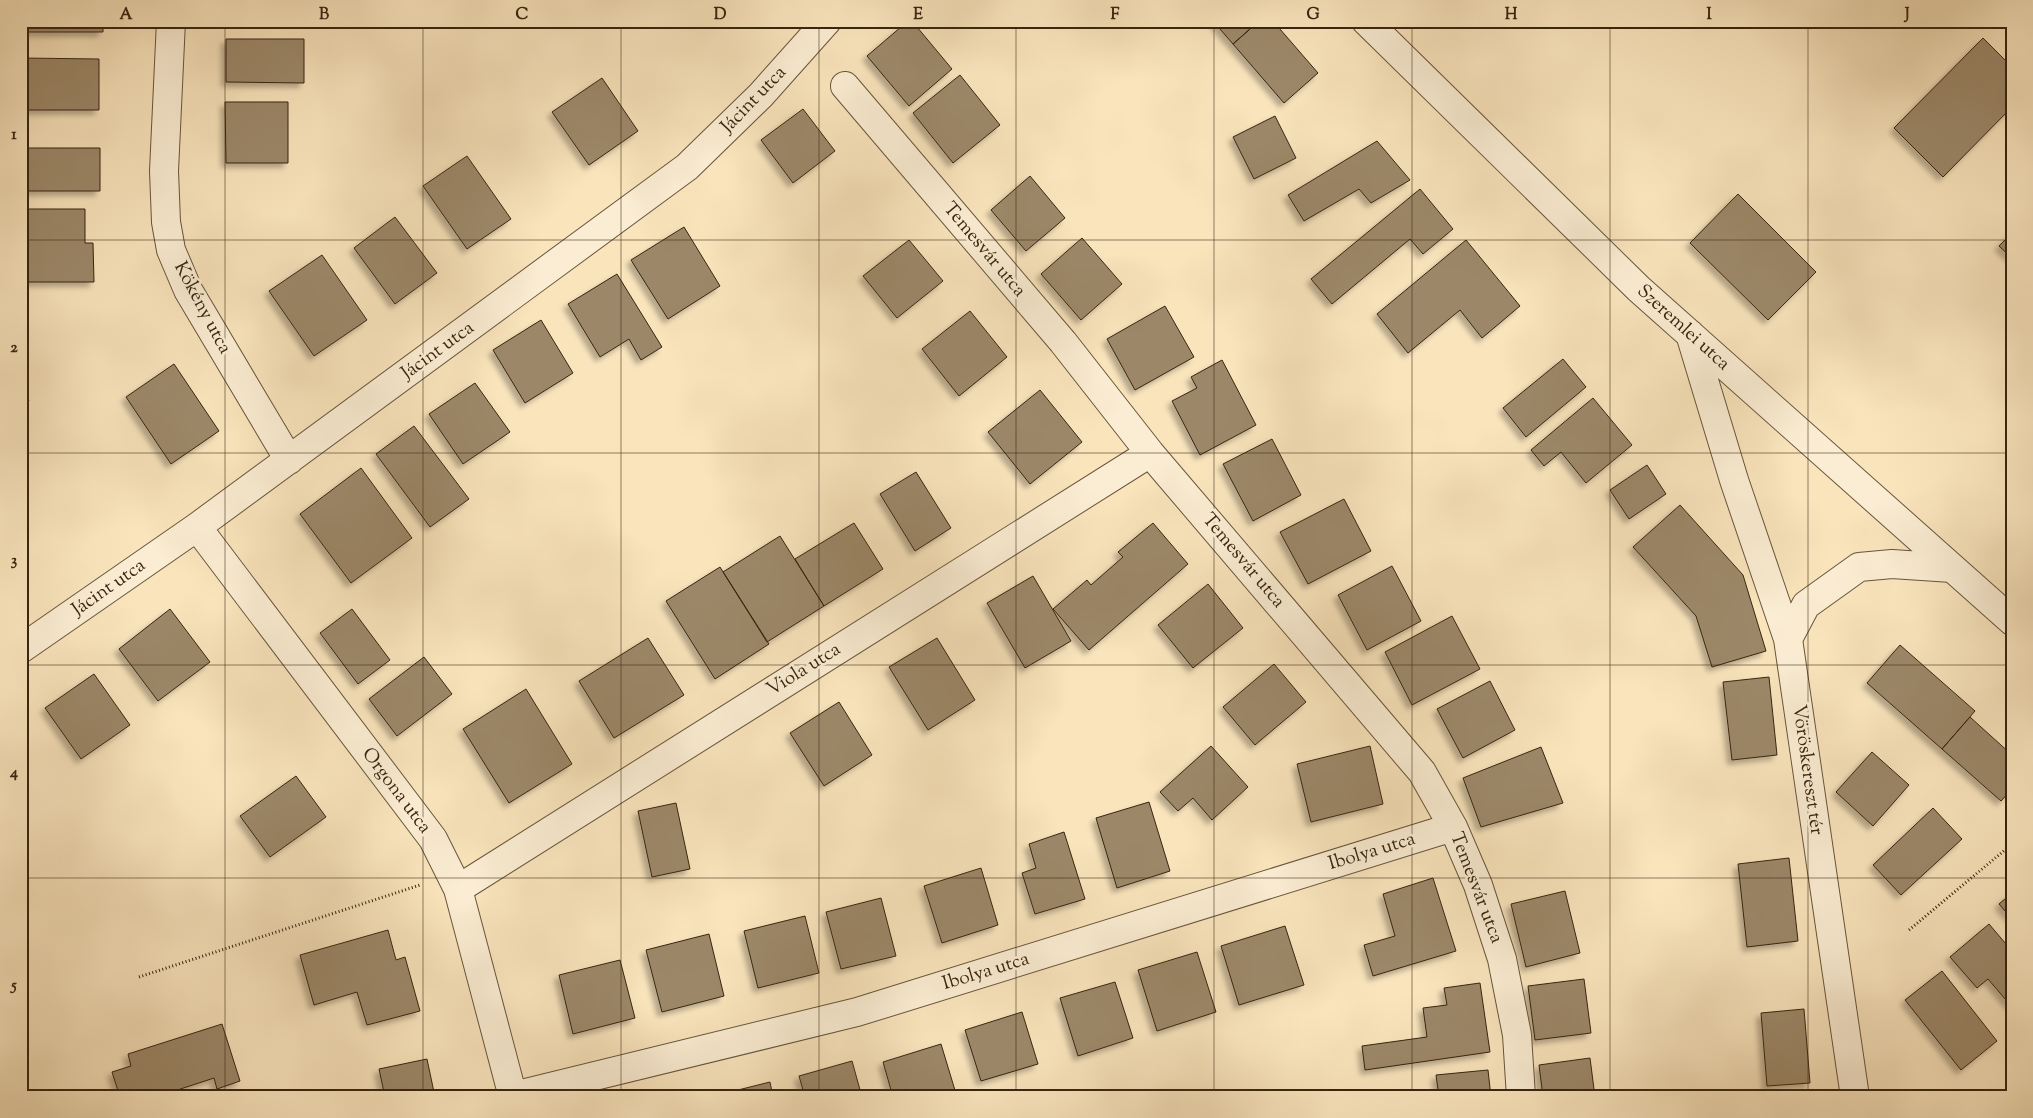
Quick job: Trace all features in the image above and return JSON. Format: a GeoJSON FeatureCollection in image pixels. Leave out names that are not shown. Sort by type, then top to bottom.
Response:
{"type":"FeatureCollection","features":[{"type":"Feature","properties":{"kind":"street","name":"Kökény utca"},"geometry":{"type":"LineString","coordinates":[[171,21],[164,171],[166,222],[171,250],[188,290],[290,460]]}},
{"type":"Feature","properties":{"kind":"street","name":"Jácint utca"},"geometry":{"type":"LineString","coordinates":[[21,649],[290,460],[687,167],[762,95],[827,21]]}},
{"type":"Feature","properties":{"kind":"street","name":"Szeremlei utca"},"geometry":{"type":"LineString","coordinates":[[1366,21],[1639,289],[2012,621]]}},
{"type":"Feature","properties":{"kind":"street","name":"Temesvár utca"},"geometry":{"type":"LineString","coordinates":[[845,86],[1063,342],[1150,453],[1422,772],[1452,827],[1478,884],[1502,960],[1517,1035],[1521,1097]]}},
{"type":"Feature","properties":{"kind":"street","name":"Vöröskereszt tér"},"geometry":{"type":"LineString","coordinates":[[1690,334],[1734,480],[1788,639],[1855,1097]]}},
{"type":"Feature","properties":{"kind":"street","name":"Viola utca"},"geometry":{"type":"LineString","coordinates":[[455,882],[1150,453]]}},
{"type":"Feature","properties":{"kind":"street","name":"Orgona utca"},"geometry":{"type":"LineString","coordinates":[[197,527],[433,840],[455,882],[512,1096]]}},
{"type":"Feature","properties":{"kind":"street"},"geometry":{"type":"LineString","coordinates":[[1788,639],[1806,605],[1859,567],[1892,564],[1952,568]]}},
{"type":"Feature","properties":{"kind":"street","name":"Ibolya utca"},"geometry":{"type":"LineString","coordinates":[[512,1096],[857,1012],[1452,827]]}},
{"type":"Feature","properties":{"kind":"path"},"geometry":{"type":"LineString","coordinates":[[1909,930],[2012,844]]}},
{"type":"Feature","properties":{"kind":"path"},"geometry":{"type":"LineString","coordinates":[[139,977],[455,882]]}},
{"type":"Feature","properties":{"kind":"building"},"geometry":{"type":"Polygon","coordinates":[[[27,21],[103,21],[103,32],[27,32],[27,21]]]}},
{"type":"Feature","properties":{"kind":"building"},"geometry":{"type":"Polygon","coordinates":[[[908,21],[912,21],[952,69],[909,106],[867,56],[908,21]]]}},
{"type":"Feature","properties":{"kind":"building"},"geometry":{"type":"Polygon","coordinates":[[[1213,21],[1259,21],[1233,44],[1213,21]]]}},
{"type":"Feature","properties":{"kind":"building"},"geometry":{"type":"Polygon","coordinates":[[[1259,21],[1273,21],[1318,73],[1284,103],[1233,44],[1259,21]]]}},
{"type":"Feature","properties":{"kind":"building"},"geometry":{"type":"Polygon","coordinates":[[[1983,38],[2012,67],[2012,107],[1943,177],[1894,128],[1983,38]]]}},
{"type":"Feature","properties":{"kind":"building"},"geometry":{"type":"Polygon","coordinates":[[[226,39],[304,39],[304,83],[226,82],[226,39]]]}},
{"type":"Feature","properties":{"kind":"building"},"geometry":{"type":"Polygon","coordinates":[[[21,58],[99,59],[99,110],[21,110],[21,58]]]}},
{"type":"Feature","properties":{"kind":"building"},"geometry":{"type":"Polygon","coordinates":[[[960,75],[1000,125],[953,163],[913,113],[960,75]]]}},
{"type":"Feature","properties":{"kind":"building"},"geometry":{"type":"Polygon","coordinates":[[[602,78],[638,131],[589,165],[552,112],[602,78]]]}},
{"type":"Feature","properties":{"kind":"building"},"geometry":{"type":"Polygon","coordinates":[[[225,102],[288,102],[288,163],[226,163],[225,102]]]}},
{"type":"Feature","properties":{"kind":"building"},"geometry":{"type":"Polygon","coordinates":[[[803,109],[835,151],[793,183],[761,140],[803,109]]]}},
{"type":"Feature","properties":{"kind":"building"},"geometry":{"type":"Polygon","coordinates":[[[1275,116],[1296,158],[1254,179],[1233,137],[1275,116]]]}},
{"type":"Feature","properties":{"kind":"building"},"geometry":{"type":"Polygon","coordinates":[[[1377,141],[1410,180],[1371,203],[1359,189],[1304,221],[1288,195],[1377,141]]]}},
{"type":"Feature","properties":{"kind":"building"},"geometry":{"type":"Polygon","coordinates":[[[21,148],[100,148],[100,191],[21,191],[21,148]]]}},
{"type":"Feature","properties":{"kind":"building"},"geometry":{"type":"Polygon","coordinates":[[[467,156],[511,219],[467,249],[423,186],[467,156]]]}},
{"type":"Feature","properties":{"kind":"building"},"geometry":{"type":"Polygon","coordinates":[[[1030,176],[1065,218],[1026,251],[991,210],[1030,176]]]}},
{"type":"Feature","properties":{"kind":"building"},"geometry":{"type":"Polygon","coordinates":[[[1420,189],[1453,229],[1423,254],[1410,239],[1332,304],[1311,279],[1420,189]]]}},
{"type":"Feature","properties":{"kind":"building"},"geometry":{"type":"Polygon","coordinates":[[[1738,194],[1816,272],[1768,320],[1690,243],[1738,194]]]}},
{"type":"Feature","properties":{"kind":"building"},"geometry":{"type":"Polygon","coordinates":[[[21,209],[85,209],[85,243],[93,243],[94,282],[21,282],[21,209]]]}},
{"type":"Feature","properties":{"kind":"building"},"geometry":{"type":"Polygon","coordinates":[[[395,217],[437,273],[395,304],[354,248],[395,217]]]}},
{"type":"Feature","properties":{"kind":"building"},"geometry":{"type":"Polygon","coordinates":[[[684,227],[720,286],[668,319],[631,260],[684,227]]]}},
{"type":"Feature","properties":{"kind":"building"},"geometry":{"type":"Polygon","coordinates":[[[2012,233],[2012,258],[1999,246],[2012,233]]]}},
{"type":"Feature","properties":{"kind":"building"},"geometry":{"type":"Polygon","coordinates":[[[1082,238],[1122,284],[1081,320],[1041,274],[1082,238]]]}},
{"type":"Feature","properties":{"kind":"building"},"geometry":{"type":"Polygon","coordinates":[[[909,240],[943,281],[897,318],[863,276],[909,240]]]}},
{"type":"Feature","properties":{"kind":"building"},"geometry":{"type":"Polygon","coordinates":[[[1466,240],[1520,306],[1482,338],[1460,310],[1408,353],[1377,314],[1466,240]]]}},
{"type":"Feature","properties":{"kind":"building"},"geometry":{"type":"Polygon","coordinates":[[[322,255],[367,320],[314,356],[269,291],[322,255]]]}},
{"type":"Feature","properties":{"kind":"building"},"geometry":{"type":"Polygon","coordinates":[[[617,274],[662,347],[641,360],[629,339],[600,357],[568,304],[617,274]]]}},
{"type":"Feature","properties":{"kind":"building"},"geometry":{"type":"Polygon","coordinates":[[[1165,306],[1194,357],[1135,390],[1107,339],[1165,306]]]}},
{"type":"Feature","properties":{"kind":"building"},"geometry":{"type":"Polygon","coordinates":[[[970,311],[1007,357],[959,396],[922,349],[970,311]]]}},
{"type":"Feature","properties":{"kind":"building"},"geometry":{"type":"Polygon","coordinates":[[[541,320],[573,373],[525,403],[493,350],[541,320]]]}},
{"type":"Feature","properties":{"kind":"building"},"geometry":{"type":"Polygon","coordinates":[[[1563,359],[1586,387],[1526,437],[1503,408],[1563,359]]]}},
{"type":"Feature","properties":{"kind":"building"},"geometry":{"type":"Polygon","coordinates":[[[1222,360],[1256,425],[1200,455],[1172,401],[1197,388],[1191,377],[1222,360]]]}},
{"type":"Feature","properties":{"kind":"building"},"geometry":{"type":"Polygon","coordinates":[[[174,364],[219,431],[171,464],[126,397],[174,364]]]}},
{"type":"Feature","properties":{"kind":"building"},"geometry":{"type":"Polygon","coordinates":[[[475,383],[510,432],[463,464],[429,414],[475,383]]]}},
{"type":"Feature","properties":{"kind":"building"},"geometry":{"type":"Polygon","coordinates":[[[21,386],[29,401],[21,406],[21,386]]]}},
{"type":"Feature","properties":{"kind":"building"},"geometry":{"type":"Polygon","coordinates":[[[1040,390],[1082,442],[1030,484],[988,432],[1040,390]]]}},
{"type":"Feature","properties":{"kind":"building"},"geometry":{"type":"Polygon","coordinates":[[[1593,398],[1632,445],[1586,483],[1561,452],[1544,466],[1531,450],[1593,398]]]}},
{"type":"Feature","properties":{"kind":"building"},"geometry":{"type":"Polygon","coordinates":[[[414,426],[469,499],[430,527],[376,454],[414,426]]]}},
{"type":"Feature","properties":{"kind":"building"},"geometry":{"type":"Polygon","coordinates":[[[1272,439],[1301,495],[1253,521],[1223,464],[1272,439]]]}},
{"type":"Feature","properties":{"kind":"building"},"geometry":{"type":"Polygon","coordinates":[[[1647,465],[1666,494],[1629,519],[1610,490],[1647,465]]]}},
{"type":"Feature","properties":{"kind":"building"},"geometry":{"type":"Polygon","coordinates":[[[361,468],[412,538],[351,583],[300,514],[361,468]]]}},
{"type":"Feature","properties":{"kind":"building"},"geometry":{"type":"Polygon","coordinates":[[[916,472],[951,528],[915,551],[880,494],[916,472]]]}},
{"type":"Feature","properties":{"kind":"building"},"geometry":{"type":"Polygon","coordinates":[[[1344,499],[1371,551],[1308,584],[1280,532],[1344,499]]]}},
{"type":"Feature","properties":{"kind":"building"},"geometry":{"type":"Polygon","coordinates":[[[1680,505],[1743,575],[1766,651],[1712,667],[1696,616],[1633,547],[1680,505]]]}},
{"type":"Feature","properties":{"kind":"building"},"geometry":{"type":"Polygon","coordinates":[[[854,523],[883,569],[824,606],[795,559],[854,523]]]}},
{"type":"Feature","properties":{"kind":"building"},"geometry":{"type":"Polygon","coordinates":[[[1153,523],[1188,564],[1089,650],[1053,609],[1087,580],[1091,585],[1123,557],[1118,552],[1153,523]]]}},
{"type":"Feature","properties":{"kind":"building"},"geometry":{"type":"Polygon","coordinates":[[[780,536],[824,606],[767,642],[723,572],[780,536]]]}},
{"type":"Feature","properties":{"kind":"building"},"geometry":{"type":"Polygon","coordinates":[[[1392,566],[1421,621],[1367,650],[1338,595],[1392,566]]]}},
{"type":"Feature","properties":{"kind":"building"},"geometry":{"type":"Polygon","coordinates":[[[720,567],[769,644],[715,679],[666,601],[720,567]]]}},
{"type":"Feature","properties":{"kind":"building"},"geometry":{"type":"Polygon","coordinates":[[[1033,576],[1071,641],[1025,668],[987,603],[1033,576]]]}},
{"type":"Feature","properties":{"kind":"building"},"geometry":{"type":"Polygon","coordinates":[[[1208,584],[1243,628],[1193,668],[1158,625],[1208,584]]]}},
{"type":"Feature","properties":{"kind":"building"},"geometry":{"type":"Polygon","coordinates":[[[170,609],[210,662],[158,701],[119,649],[170,609]]]}},
{"type":"Feature","properties":{"kind":"building"},"geometry":{"type":"Polygon","coordinates":[[[352,609],[390,660],[358,684],[320,633],[352,609]]]}},
{"type":"Feature","properties":{"kind":"building"},"geometry":{"type":"Polygon","coordinates":[[[1452,616],[1480,669],[1412,705],[1385,652],[1452,616]]]}},
{"type":"Feature","properties":{"kind":"building"},"geometry":{"type":"Polygon","coordinates":[[[648,638],[684,695],[614,738],[579,681],[648,638]]]}},
{"type":"Feature","properties":{"kind":"building"},"geometry":{"type":"Polygon","coordinates":[[[937,638],[975,700],[928,730],[889,667],[937,638]]]}},
{"type":"Feature","properties":{"kind":"building"},"geometry":{"type":"Polygon","coordinates":[[[1900,645],[1975,711],[1942,749],[1867,683],[1900,645]]]}},
{"type":"Feature","properties":{"kind":"building"},"geometry":{"type":"Polygon","coordinates":[[[424,657],[452,694],[397,736],[369,699],[424,657]]]}},
{"type":"Feature","properties":{"kind":"building"},"geometry":{"type":"Polygon","coordinates":[[[1274,664],[1306,702],[1255,745],[1223,707],[1274,664]]]}},
{"type":"Feature","properties":{"kind":"building"},"geometry":{"type":"Polygon","coordinates":[[[94,674],[130,725],[81,759],[45,708],[94,674]]]}},
{"type":"Feature","properties":{"kind":"building"},"geometry":{"type":"Polygon","coordinates":[[[1769,677],[1777,755],[1732,760],[1723,682],[1769,677]]]}},
{"type":"Feature","properties":{"kind":"building"},"geometry":{"type":"Polygon","coordinates":[[[1490,681],[1515,730],[1463,758],[1437,709],[1490,681]]]}},
{"type":"Feature","properties":{"kind":"building"},"geometry":{"type":"Polygon","coordinates":[[[526,689],[572,764],[509,803],[463,729],[526,689]]]}},
{"type":"Feature","properties":{"kind":"building"},"geometry":{"type":"Polygon","coordinates":[[[839,702],[872,755],[824,786],[790,733],[839,702]]]}},
{"type":"Feature","properties":{"kind":"building"},"geometry":{"type":"Polygon","coordinates":[[[1970,717],[2012,755],[2012,789],[2001,801],[1942,749],[1970,717]]]}},
{"type":"Feature","properties":{"kind":"building"},"geometry":{"type":"Polygon","coordinates":[[[1211,746],[1248,787],[1212,820],[1193,798],[1178,811],[1160,792],[1211,746]]]}},
{"type":"Feature","properties":{"kind":"building"},"geometry":{"type":"Polygon","coordinates":[[[1370,746],[1383,804],[1311,822],[1297,764],[1370,746]]]}},
{"type":"Feature","properties":{"kind":"building"},"geometry":{"type":"Polygon","coordinates":[[[1541,747],[1563,803],[1481,827],[1463,778],[1541,747]]]}},
{"type":"Feature","properties":{"kind":"building"},"geometry":{"type":"Polygon","coordinates":[[[1872,752],[1909,785],[1873,826],[1836,792],[1872,752]]]}},
{"type":"Feature","properties":{"kind":"building"},"geometry":{"type":"Polygon","coordinates":[[[296,776],[326,817],[270,857],[240,816],[296,776]]]}},
{"type":"Feature","properties":{"kind":"building"},"geometry":{"type":"Polygon","coordinates":[[[1149,802],[1170,871],[1117,888],[1096,818],[1149,802]]]}},
{"type":"Feature","properties":{"kind":"building"},"geometry":{"type":"Polygon","coordinates":[[[676,803],[690,869],[652,877],[638,811],[676,803]]]}},
{"type":"Feature","properties":{"kind":"building"},"geometry":{"type":"Polygon","coordinates":[[[1933,808],[1962,839],[1901,895],[1873,865],[1933,808]]]}},
{"type":"Feature","properties":{"kind":"building"},"geometry":{"type":"Polygon","coordinates":[[[1064,832],[1085,899],[1035,914],[1022,873],[1036,868],[1029,844],[1064,832]]]}},
{"type":"Feature","properties":{"kind":"building"},"geometry":{"type":"Polygon","coordinates":[[[1789,858],[1798,941],[1747,947],[1738,864],[1789,858]]]}},
{"type":"Feature","properties":{"kind":"building"},"geometry":{"type":"Polygon","coordinates":[[[981,868],[998,925],[942,943],[924,886],[981,868]]]}},
{"type":"Feature","properties":{"kind":"building"},"geometry":{"type":"Polygon","coordinates":[[[1433,878],[1456,951],[1373,976],[1364,945],[1395,936],[1383,894],[1433,878]]]}},
{"type":"Feature","properties":{"kind":"building"},"geometry":{"type":"Polygon","coordinates":[[[1565,891],[1580,953],[1526,967],[1511,904],[1565,891]]]}},
{"type":"Feature","properties":{"kind":"building"},"geometry":{"type":"Polygon","coordinates":[[[2012,893],[2012,919],[1999,904],[2012,893]]]}},
{"type":"Feature","properties":{"kind":"building"},"geometry":{"type":"Polygon","coordinates":[[[881,898],[896,956],[841,969],[826,912],[881,898]]]}},
{"type":"Feature","properties":{"kind":"building"},"geometry":{"type":"Polygon","coordinates":[[[805,916],[819,973],[758,988],[744,931],[805,916]]]}},
{"type":"Feature","properties":{"kind":"building"},"geometry":{"type":"Polygon","coordinates":[[[1989,924],[2012,951],[2012,1007],[1988,979],[1977,988],[1950,957],[1989,924]]]}},
{"type":"Feature","properties":{"kind":"building"},"geometry":{"type":"Polygon","coordinates":[[[1285,926],[1304,985],[1239,1005],[1221,946],[1285,926]]]}},
{"type":"Feature","properties":{"kind":"building"},"geometry":{"type":"Polygon","coordinates":[[[388,930],[396,960],[405,957],[420,1011],[367,1025],[357,992],[314,1005],[300,955],[388,930]]]}},
{"type":"Feature","properties":{"kind":"building"},"geometry":{"type":"Polygon","coordinates":[[[709,934],[724,996],[662,1012],[646,950],[709,934]]]}},
{"type":"Feature","properties":{"kind":"building"},"geometry":{"type":"Polygon","coordinates":[[[1197,952],[1216,1012],[1157,1031],[1138,970],[1197,952]]]}},
{"type":"Feature","properties":{"kind":"building"},"geometry":{"type":"Polygon","coordinates":[[[620,960],[635,1018],[573,1034],[559,975],[620,960]]]}},
{"type":"Feature","properties":{"kind":"building"},"geometry":{"type":"Polygon","coordinates":[[[1942,971],[1997,1041],[1961,1070],[1905,1000],[1942,971]]]}},
{"type":"Feature","properties":{"kind":"building"},"geometry":{"type":"Polygon","coordinates":[[[1584,979],[1591,1033],[1535,1040],[1528,986],[1584,979]]]}},
{"type":"Feature","properties":{"kind":"building"},"geometry":{"type":"Polygon","coordinates":[[[1115,982],[1133,1038],[1078,1056],[1060,998],[1115,982]]]}},
{"type":"Feature","properties":{"kind":"building"},"geometry":{"type":"Polygon","coordinates":[[[1480,983],[1490,1052],[1365,1070],[1362,1046],[1427,1037],[1423,1008],[1447,1005],[1444,988],[1480,983]]]}},
{"type":"Feature","properties":{"kind":"building"},"geometry":{"type":"Polygon","coordinates":[[[1804,1009],[1810,1083],[1767,1086],[1761,1013],[1804,1009]]]}},
{"type":"Feature","properties":{"kind":"building"},"geometry":{"type":"Polygon","coordinates":[[[1022,1012],[1038,1064],[981,1081],[965,1030],[1022,1012]]]}},
{"type":"Feature","properties":{"kind":"building"},"geometry":{"type":"Polygon","coordinates":[[[222,1024],[240,1081],[217,1089],[214,1078],[156,1097],[120,1097],[112,1072],[131,1066],[128,1054],[222,1024]]]}},
{"type":"Feature","properties":{"kind":"building"},"geometry":{"type":"Polygon","coordinates":[[[941,1044],[957,1097],[893,1097],[883,1062],[941,1044]]]}},
{"type":"Feature","properties":{"kind":"building"},"geometry":{"type":"Polygon","coordinates":[[[1590,1058],[1595,1097],[1543,1097],[1539,1065],[1590,1058]]]}},
{"type":"Feature","properties":{"kind":"building"},"geometry":{"type":"Polygon","coordinates":[[[427,1059],[435,1097],[385,1097],[379,1069],[427,1059]]]}},
{"type":"Feature","properties":{"kind":"building"},"geometry":{"type":"Polygon","coordinates":[[[852,1061],[862,1097],[805,1097],[799,1076],[852,1061]]]}},
{"type":"Feature","properties":{"kind":"building"},"geometry":{"type":"Polygon","coordinates":[[[1488,1070],[1491,1097],[1439,1097],[1436,1075],[1488,1070]]]}},
{"type":"Feature","properties":{"kind":"building"},"geometry":{"type":"Polygon","coordinates":[[[770,1082],[773,1097],[710,1097],[770,1082]]]}}]}
